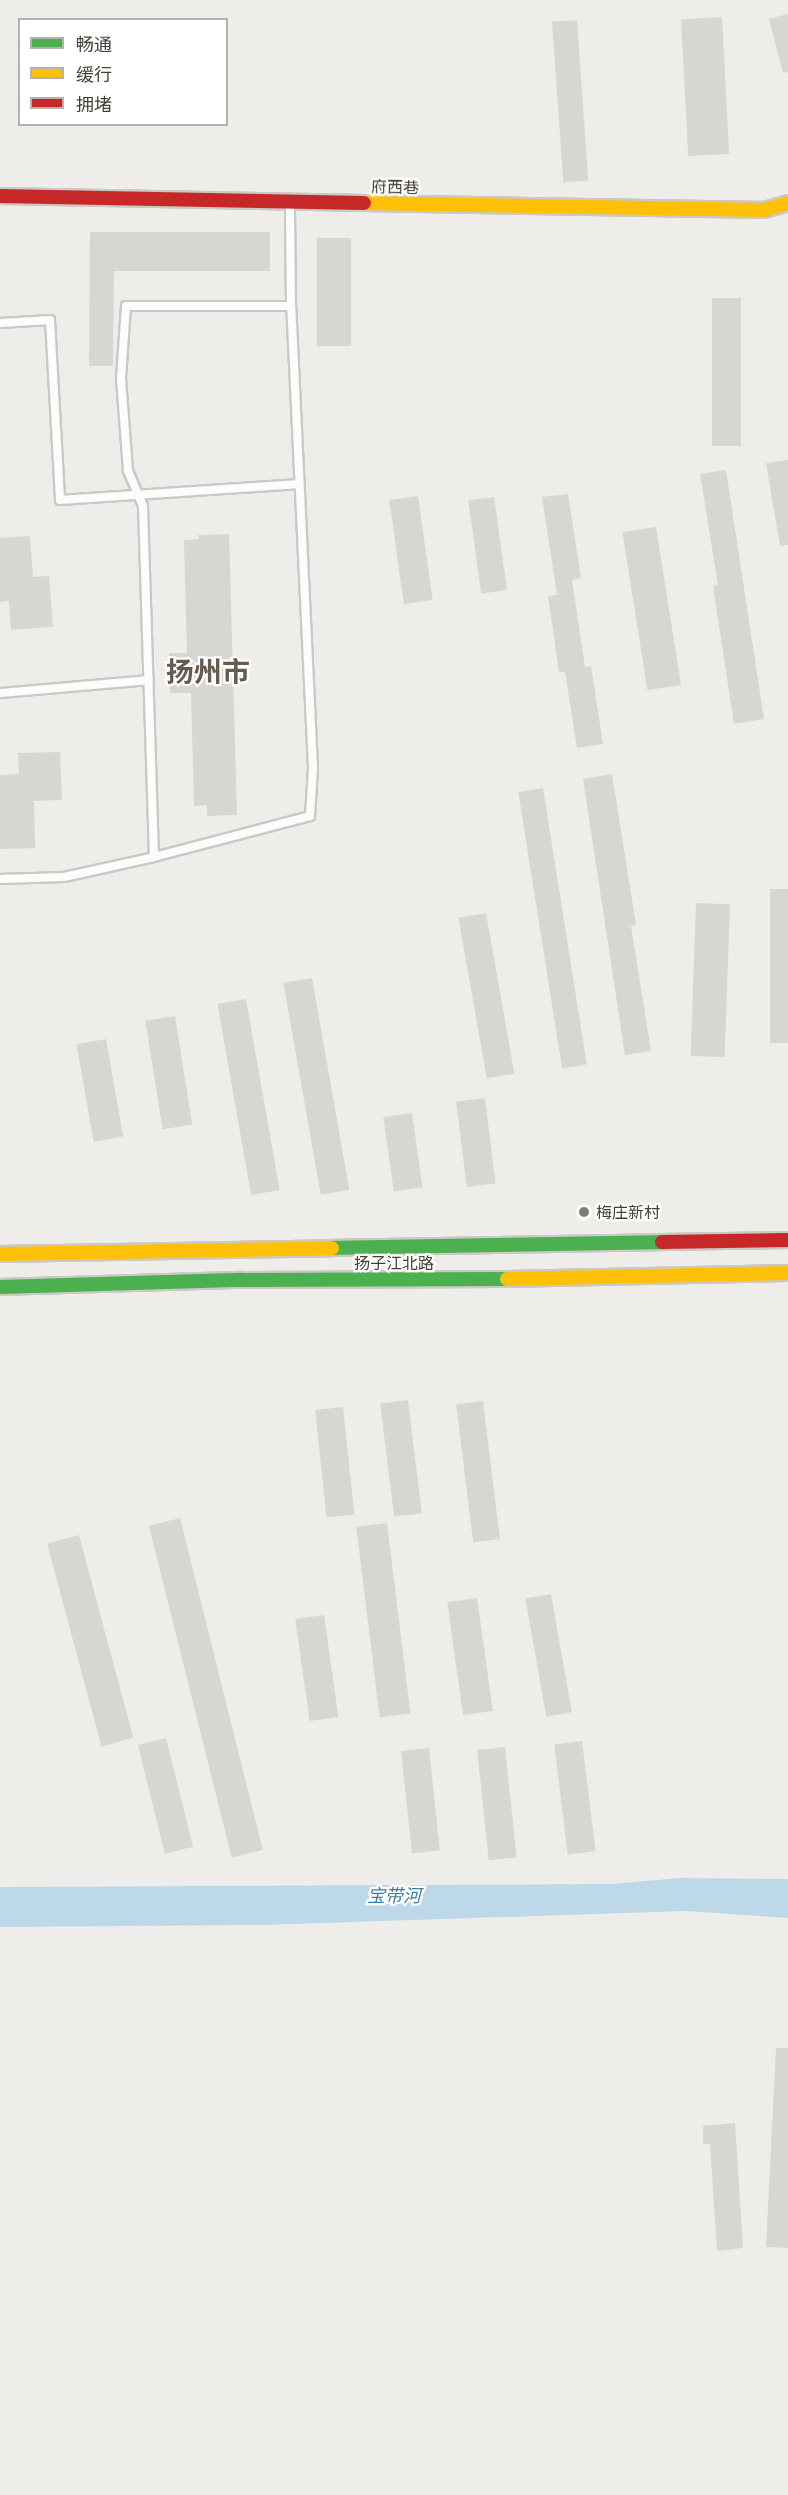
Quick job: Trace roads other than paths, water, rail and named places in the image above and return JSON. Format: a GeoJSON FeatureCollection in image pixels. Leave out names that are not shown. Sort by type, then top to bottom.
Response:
{"type":"FeatureCollection","features":[{"type":"Feature","properties":{"kind":"main road","name":"府西巷"},"geometry":{"type":"LineString","coordinates":[[0,196],[764,210],[788,203]]}},
{"type":"Feature","properties":{"kind":"main road","name":"扬子江北路"},"geometry":{"type":"LineString","coordinates":[[0,1254],[788,1240]]}},
{"type":"Feature","properties":{"kind":"main road","name":"扬子江北路"},"geometry":{"type":"LineString","coordinates":[[0,1287],[242,1280],[492,1279],[788,1273]]}},
{"type":"Feature","properties":{"kind":"lane"},"geometry":{"type":"LineString","coordinates":[[0,879],[64,877],[310,816],[313,768],[291,306],[290,201]]}},
{"type":"Feature","properties":{"kind":"lane"},"geometry":{"type":"LineString","coordinates":[[154,856],[143,506],[128,470],[121,378],[126,306],[291,306]]}},
{"type":"Feature","properties":{"kind":"lane"},"geometry":{"type":"LineString","coordinates":[[0,324],[50,320],[60,500],[299,484]]}},
{"type":"Feature","properties":{"kind":"lane"},"geometry":{"type":"LineString","coordinates":[[0,693],[148,680]]}},
{"type":"Feature","properties":{"kind":"water","name":"宝带河"},"geometry":{"type":"Polygon","coordinates":[[[679,1878],[788,1879],[788,1918],[686,1911],[262,1925],[0,1927],[0,1887],[612,1884],[679,1878]]]}},
{"type":"Feature","properties":{"kind":"place","name":"梅庄新村"},"geometry":{"type":"Point","coordinates":[584,1212]}},
{"type":"Feature","properties":{"kind":"district","name":"扬州市"},"geometry":{"type":"Point","coordinates":[208,672]}}]}
